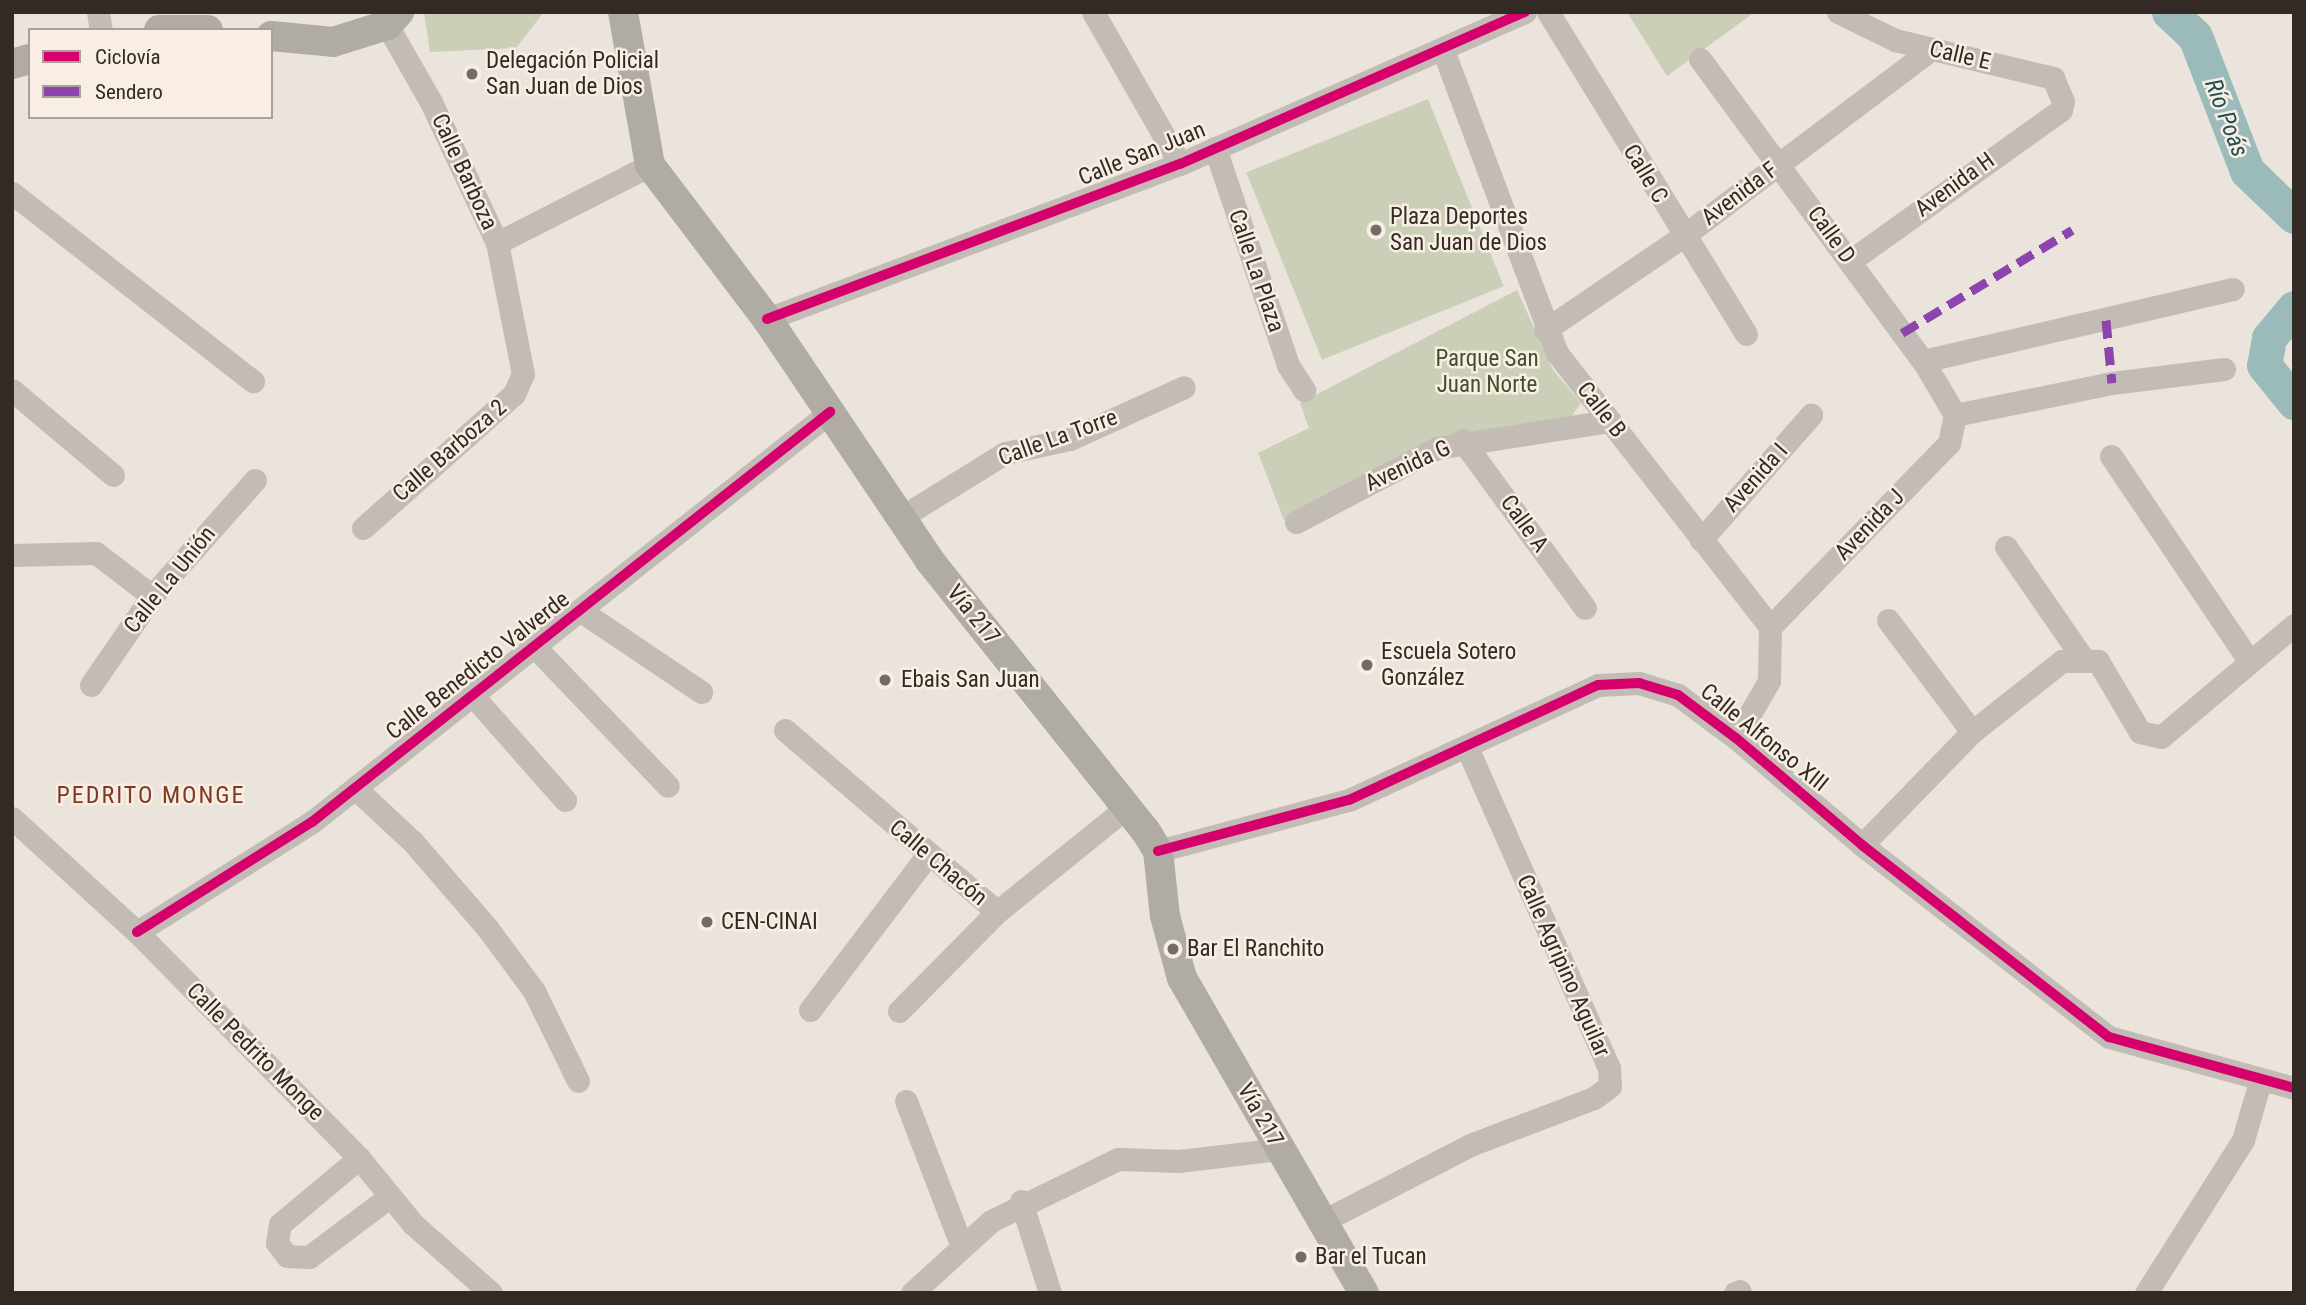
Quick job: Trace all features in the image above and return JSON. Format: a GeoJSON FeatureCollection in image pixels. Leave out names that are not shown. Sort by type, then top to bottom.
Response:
{"type":"FeatureCollection","features":[{"type":"Feature","properties":{"kind":"main road","name":"Vía 217"},"geometry":{"type":"LineString","coordinates":[[622,12],[650,165],[767,319],[900,518],[1127,807],[1158,851],[1165,916],[1182,978],[1364,1293]]}},
{"type":"Feature","properties":{"kind":"main road"},"geometry":{"type":"LineString","coordinates":[[273,36],[333,41],[393,19]]}},
{"type":"Feature","properties":{"kind":"street"},"geometry":{"type":"LineString","coordinates":[[1093,12],[1180,164]]}},
{"type":"Feature","properties":{"kind":"street","name":"Calle San Juan"},"geometry":{"type":"LineString","coordinates":[[767,319],[1180,164],[1525,12]]}},
{"type":"Feature","properties":{"kind":"street","name":"Calle C"},"geometry":{"type":"LineString","coordinates":[[1548,12],[1682,237],[1746,334]]}},
{"type":"Feature","properties":{"kind":"street","name":"Calle E"},"geometry":{"type":"LineString","coordinates":[[1838,12],[1930,50],[2053,78],[2062,93],[2061,110]]}},
{"type":"Feature","properties":{"kind":"street","name":"Calle Barboza"},"geometry":{"type":"LineString","coordinates":[[393,19],[497,243],[650,165]]}},
{"type":"Feature","properties":{"kind":"street","name":"Calle B"},"geometry":{"type":"LineString","coordinates":[[1443,50],[1545,330],[1700,540],[1770,627]]}},
{"type":"Feature","properties":{"kind":"street","name":"Avenida F"},"geometry":{"type":"LineString","coordinates":[[1545,330],[1682,237],[1930,50]]}},
{"type":"Feature","properties":{"kind":"street","name":"Calle D"},"geometry":{"type":"LineString","coordinates":[[1700,59],[1923,361],[1955,415]]}},
{"type":"Feature","properties":{"kind":"street","name":"Avenida H"},"geometry":{"type":"LineString","coordinates":[[1850,261],[2061,110]]}},
{"type":"Feature","properties":{"kind":"street","name":"Calle La Plaza"},"geometry":{"type":"LineString","coordinates":[[1215,148],[1287,365],[1304,390]]}},
{"type":"Feature","properties":{"kind":"street"},"geometry":{"type":"LineString","coordinates":[[12,193],[253,381]]}},
{"type":"Feature","properties":{"kind":"street","name":"Calle Barboza 2"},"geometry":{"type":"LineString","coordinates":[[363,528],[514,394],[523,374],[497,243]]}},
{"type":"Feature","properties":{"kind":"street"},"geometry":{"type":"LineString","coordinates":[[1923,361],[2233,289]]}},
{"type":"Feature","properties":{"kind":"street"},"geometry":{"type":"LineString","coordinates":[[1955,415],[2112,383],[2224,369]]}},
{"type":"Feature","properties":{"kind":"street","name":"Calle La Torre"},"geometry":{"type":"LineString","coordinates":[[900,518],[1005,453],[1070,439],[1184,387]]}},
{"type":"Feature","properties":{"kind":"street"},"geometry":{"type":"LineString","coordinates":[[12,390],[113,475]]}},
{"type":"Feature","properties":{"kind":"street","name":"Calle Benedicto Valverde"},"geometry":{"type":"LineString","coordinates":[[137,933],[355,788],[830,412]]}},
{"type":"Feature","properties":{"kind":"street","name":"Avenida I"},"geometry":{"type":"LineString","coordinates":[[1700,540],[1811,415]]}},
{"type":"Feature","properties":{"kind":"street","name":"Avenida J"},"geometry":{"type":"LineString","coordinates":[[1770,627],[1949,443],[1955,415]]}},
{"type":"Feature","properties":{"kind":"street","name":"Avenida G"},"geometry":{"type":"LineString","coordinates":[[1296,522],[1462,440],[1610,421]]}},
{"type":"Feature","properties":{"kind":"street","name":"Calle A"},"geometry":{"type":"LineString","coordinates":[[1462,440],[1585,608]]}},
{"type":"Feature","properties":{"kind":"street"},"geometry":{"type":"LineString","coordinates":[[2111,456],[2248,659]]}},
{"type":"Feature","properties":{"kind":"street","name":"Calle La Unión"},"geometry":{"type":"LineString","coordinates":[[91,685],[152,596],[255,480]]}},
{"type":"Feature","properties":{"kind":"street"},"geometry":{"type":"LineString","coordinates":[[2006,547],[2082,657]]}},
{"type":"Feature","properties":{"kind":"street"},"geometry":{"type":"LineString","coordinates":[[12,555],[96,553],[152,596]]}},
{"type":"Feature","properties":{"kind":"street"},"geometry":{"type":"LineString","coordinates":[[581,611],[701,692]]}},
{"type":"Feature","properties":{"kind":"street"},"geometry":{"type":"LineString","coordinates":[[1888,620],[1972,732]]}},
{"type":"Feature","properties":{"kind":"street"},"geometry":{"type":"LineString","coordinates":[[1862,845],[1972,732],[2062,661],[2082,657],[2098,661],[2150,739],[2161,737],[2248,659],[2294,625]]}},
{"type":"Feature","properties":{"kind":"street"},"geometry":{"type":"LineString","coordinates":[[1736,738],[1769,681],[1770,627]]}},
{"type":"Feature","properties":{"kind":"street"},"geometry":{"type":"LineString","coordinates":[[535,647],[668,786]]}},
{"type":"Feature","properties":{"kind":"street","name":"Calle Alfonso XIII"},"geometry":{"type":"LineString","coordinates":[[1158,851],[1349,800],[1598,685],[1639,683],[1678,695],[1736,738],[1862,845],[2109,1037],[2260,1082],[2294,1088]]}},
{"type":"Feature","properties":{"kind":"street"},"geometry":{"type":"LineString","coordinates":[[473,696],[565,800]]}},
{"type":"Feature","properties":{"kind":"street","name":"Calle Chacón"},"geometry":{"type":"LineString","coordinates":[[785,730],[927,856],[997,912],[1127,807]]}},
{"type":"Feature","properties":{"kind":"street","name":"Calle Agripino Aguilar"},"geometry":{"type":"LineString","coordinates":[[1321,1222],[1470,1145],[1594,1098],[1610,1086],[1609,1068],[1466,746]]}},
{"type":"Feature","properties":{"kind":"street"},"geometry":{"type":"LineString","coordinates":[[355,788],[413,842],[488,929],[534,991],[578,1082]]}},
{"type":"Feature","properties":{"kind":"street","name":"Calle Pedrito Monge"},"geometry":{"type":"LineString","coordinates":[[12,818],[137,933],[359,1158],[389,1197],[491,1293]]}},
{"type":"Feature","properties":{"kind":"street"},"geometry":{"type":"LineString","coordinates":[[810,1010],[927,856]]}},
{"type":"Feature","properties":{"kind":"street"},"geometry":{"type":"LineString","coordinates":[[899,1011],[997,912]]}},
{"type":"Feature","properties":{"kind":"street"},"geometry":{"type":"LineString","coordinates":[[2146,1293],[2243,1140],[2260,1082]]}},
{"type":"Feature","properties":{"kind":"street"},"geometry":{"type":"LineString","coordinates":[[906,1101],[962,1247]]}},
{"type":"Feature","properties":{"kind":"street"},"geometry":{"type":"LineString","coordinates":[[912,1293],[962,1247],[1021,1201],[1118,1160],[1179,1161],[1280,1149]]}},
{"type":"Feature","properties":{"kind":"street"},"geometry":{"type":"LineString","coordinates":[[359,1158],[280,1224],[277,1243],[287,1256],[309,1257],[389,1197]]}},
{"type":"Feature","properties":{"kind":"street"},"geometry":{"type":"LineString","coordinates":[[1021,1201],[1050,1293]]}},
{"type":"Feature","properties":{"kind":"green space"},"geometry":{"type":"Polygon","coordinates":[[[424,12],[544,12],[516,48],[430,52],[424,12]]]}},
{"type":"Feature","properties":{"kind":"green space"},"geometry":{"type":"Polygon","coordinates":[[[1627,12],[1755,12],[1667,76],[1627,12]]]}},
{"type":"Feature","properties":{"kind":"green space","name":"Plaza Deportes San Juan de Dios"},"geometry":{"type":"Polygon","coordinates":[[[1428,99],[1504,286],[1322,360],[1246,172],[1428,99]]]}},
{"type":"Feature","properties":{"kind":"green space","name":"Parque San Juan Norte"},"geometry":{"type":"Polygon","coordinates":[[[1517,290],[1553,370],[1581,403],[1570,419],[1416,451],[1284,520],[1258,453],[1309,428],[1300,403],[1517,290]]]}},
{"type":"Feature","properties":{"kind":"waterway","name":"Río Poás"},"geometry":{"type":"LineString","coordinates":[[2169,12],[2195,36],[2247,171],[2294,216]]}},
{"type":"Feature","properties":{"kind":"waterway","name":"Río Poás"},"geometry":{"type":"LineString","coordinates":[[2294,308],[2269,338],[2264,365],[2294,402]]}},
{"type":"Feature","properties":{"kind":"marked path"},"geometry":{"type":"LineString","coordinates":[[1902,333],[2072,230]]}},
{"type":"Feature","properties":{"kind":"marked path"},"geometry":{"type":"LineString","coordinates":[[2106,320],[2112,383]]}},
{"type":"Feature","properties":{"kind":"cycle path"},"geometry":{"type":"LineString","coordinates":[[767,319],[1180,164],[1525,12]]}},
{"type":"Feature","properties":{"kind":"cycle path"},"geometry":{"type":"LineString","coordinates":[[137,932],[312,822],[830,412]]}},
{"type":"Feature","properties":{"kind":"cycle path"},"geometry":{"type":"LineString","coordinates":[[1158,851],[1349,800],[1598,685],[1639,683],[1678,695],[1736,738],[1862,845],[2109,1037],[2294,1088]]}},
{"type":"Feature","properties":{"kind":"place","name":"Delegación Policial San Juan de Dios"},"geometry":{"type":"Point","coordinates":[472,74]}},
{"type":"Feature","properties":{"kind":"place","name":"Plaza Deportes San Juan de Dios"},"geometry":{"type":"Point","coordinates":[1376,230]}},
{"type":"Feature","properties":{"kind":"place","name":"Escuela Sotero González"},"geometry":{"type":"Point","coordinates":[1367,665]}},
{"type":"Feature","properties":{"kind":"place","name":"Ebais San Juan"},"geometry":{"type":"Point","coordinates":[885,680]}},
{"type":"Feature","properties":{"kind":"place","name":"CEN-CINAI"},"geometry":{"type":"Point","coordinates":[707,922]}},
{"type":"Feature","properties":{"kind":"place","name":"Bar El Ranchito"},"geometry":{"type":"Point","coordinates":[1173,949]}},
{"type":"Feature","properties":{"kind":"place","name":"Bar el Tucan"},"geometry":{"type":"Point","coordinates":[1301,1257]}},
{"type":"Feature","properties":{"kind":"district","name":"PEDRITO MONGE"},"geometry":{"type":"Point","coordinates":[151,796]}}]}
